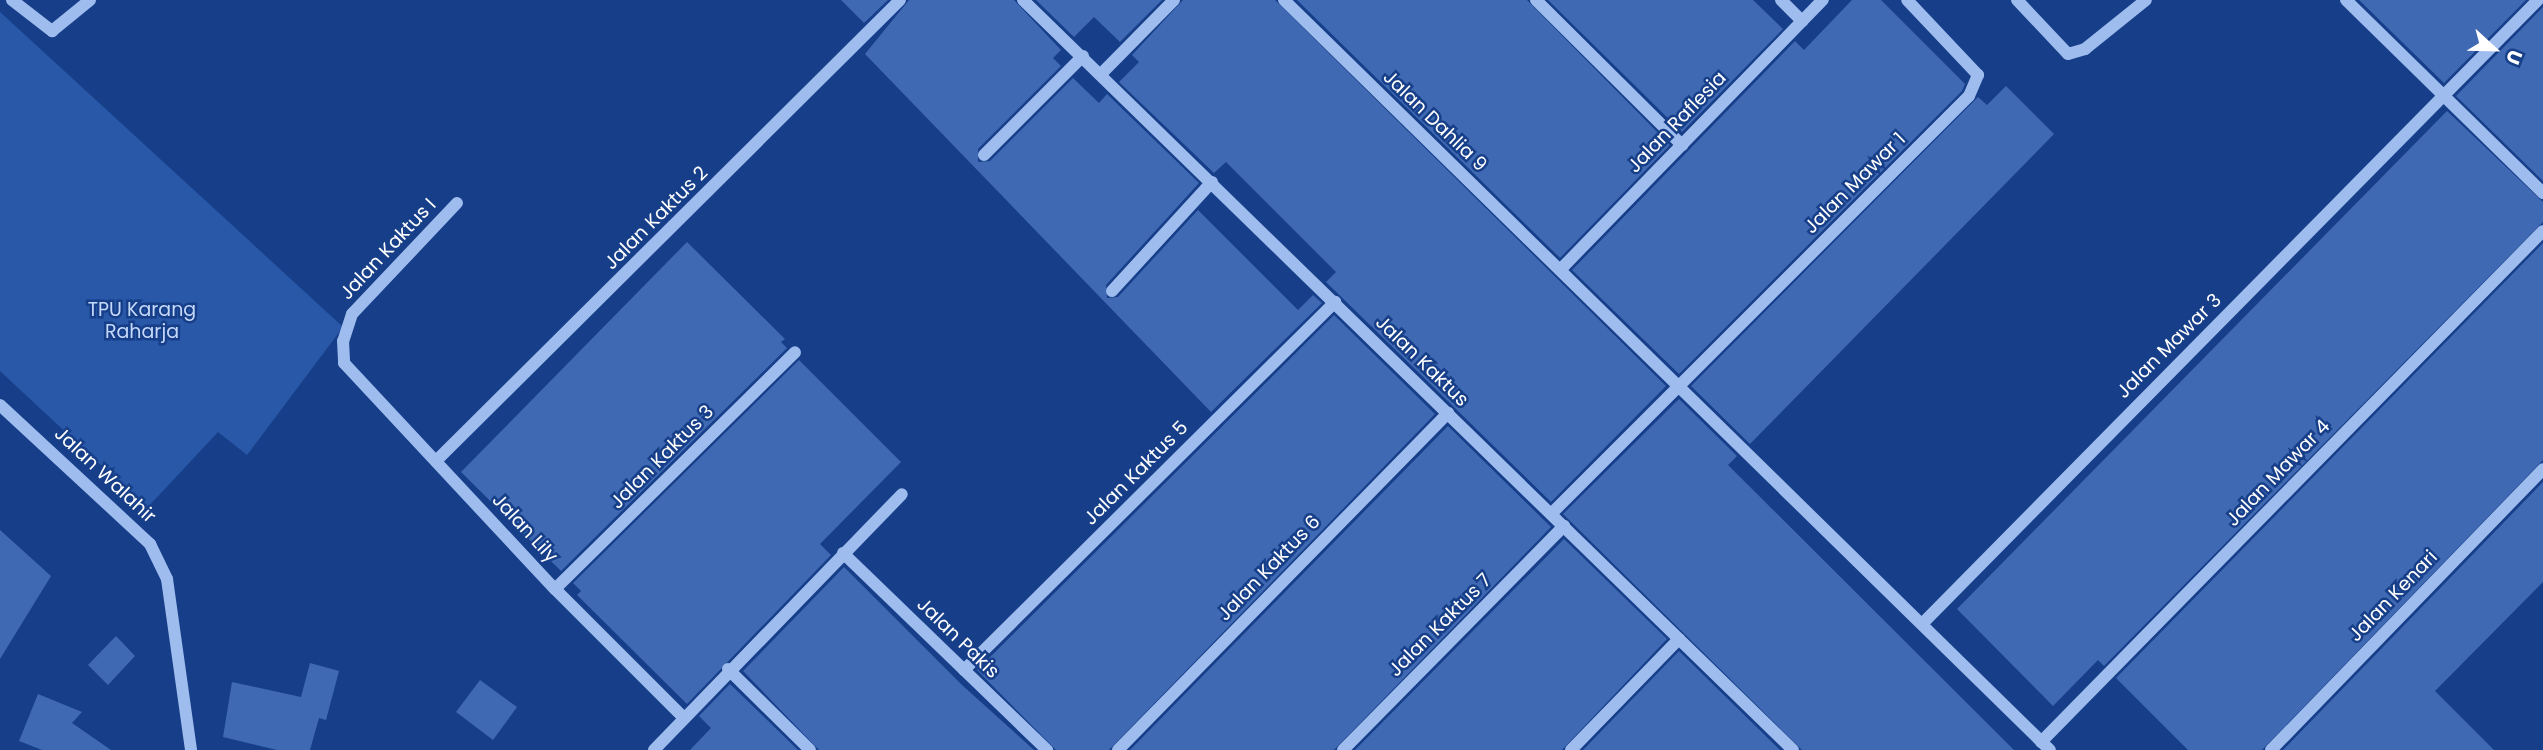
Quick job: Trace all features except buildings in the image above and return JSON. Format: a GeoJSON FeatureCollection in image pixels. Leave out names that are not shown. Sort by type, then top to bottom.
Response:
{"type":"FeatureCollection","features":[{"type":"Feature","properties":{"kind":"street"},"geometry":{"type":"LineString","coordinates":[[12,0],[52,32],[90,0]]}},
{"type":"Feature","properties":{"kind":"street","name":"Jalan Kaktus 2"},"geometry":{"type":"LineString","coordinates":[[436,461],[900,0]]}},
{"type":"Feature","properties":{"kind":"street","name":"Jalan Kaktus"},"geometry":{"type":"LineString","coordinates":[[1023,0],[1793,750]]}},
{"type":"Feature","properties":{"kind":"street"},"geometry":{"type":"LineString","coordinates":[[1101,74],[1174,0]]}},
{"type":"Feature","properties":{"kind":"street","name":"Jalan Dahlia 9"},"geometry":{"type":"LineString","coordinates":[[1284,0],[2045,746]]}},
{"type":"Feature","properties":{"kind":"street"},"geometry":{"type":"LineString","coordinates":[[1535,0],[1682,145]]}},
{"type":"Feature","properties":{"kind":"street"},"geometry":{"type":"LineString","coordinates":[[1781,0],[1802,21]]}},
{"type":"Feature","properties":{"kind":"street","name":"Jalan Raflesia"},"geometry":{"type":"LineString","coordinates":[[1560,270],[1823,0]]}},
{"type":"Feature","properties":{"kind":"street","name":"Jalan Mawar 1"},"geometry":{"type":"LineString","coordinates":[[1679,387],[1976,86],[1974,69],[1907,0]]}},
{"type":"Feature","properties":{"kind":"street"},"geometry":{"type":"LineString","coordinates":[[2017,0],[2068,54],[2085,49],[2146,0]]}},
{"type":"Feature","properties":{"kind":"street"},"geometry":{"type":"LineString","coordinates":[[2346,0],[2543,193]]}},
{"type":"Feature","properties":{"kind":"street","name":"Jalan Mawar 3"},"geometry":{"type":"LineString","coordinates":[[1922,624],[2538,0]]}},
{"type":"Feature","properties":{"kind":"street"},"geometry":{"type":"LineString","coordinates":[[984,155],[1083,56]]}},
{"type":"Feature","properties":{"kind":"street"},"geometry":{"type":"LineString","coordinates":[[1112,291],[1212,182]]}},
{"type":"Feature","properties":{"kind":"street","name":"Jalan Kaktus I"},"geometry":{"type":"LineString","coordinates":[[344,363],[342,341],[352,314],[457,203]]}},
{"type":"Feature","properties":{"kind":"street","name":"Jalan Mawar 4"},"geometry":{"type":"LineString","coordinates":[[2045,746],[2543,231]]}},
{"type":"Feature","properties":{"kind":"street","name":"Jalan Kaktus 5"},"geometry":{"type":"LineString","coordinates":[[964,670],[1335,302]]}},
{"type":"Feature","properties":{"kind":"street","name":"Jalan Kaktus 3"},"geometry":{"type":"LineString","coordinates":[[555,589],[795,352]]}},
{"type":"Feature","properties":{"kind":"street","name":"Jalan Lily"},"geometry":{"type":"LineString","coordinates":[[344,363],[555,589],[682,716]]}},
{"type":"Feature","properties":{"kind":"street"},"geometry":{"type":"LineString","coordinates":[[1551,514],[1679,387]]}},
{"type":"Feature","properties":{"kind":"street","name":"Jalan Walahir"},"geometry":{"type":"LineString","coordinates":[[0,405],[150,544],[167,579],[191,750]]}},
{"type":"Feature","properties":{"kind":"street","name":"Jalan Kaktus 6"},"geometry":{"type":"LineString","coordinates":[[1118,750],[1448,413]]}},
{"type":"Feature","properties":{"kind":"street","name":"Jalan Kenari"},"geometry":{"type":"LineString","coordinates":[[2271,750],[2543,469]]}},
{"type":"Feature","properties":{"kind":"street"},"geometry":{"type":"LineString","coordinates":[[654,750],[682,716],[902,494]]}},
{"type":"Feature","properties":{"kind":"street","name":"Jalan Kaktus 7"},"geometry":{"type":"LineString","coordinates":[[1343,750],[1564,526]]}},
{"type":"Feature","properties":{"kind":"street","name":"Jalan Pakis"},"geometry":{"type":"LineString","coordinates":[[843,553],[1047,750]]}},
{"type":"Feature","properties":{"kind":"street"},"geometry":{"type":"LineString","coordinates":[[1571,750],[1679,639]]}},
{"type":"Feature","properties":{"kind":"street"},"geometry":{"type":"LineString","coordinates":[[728,669],[810,750]]}},
{"type":"Feature","properties":{"kind":"green space","name":"TPU Karang Raharja"},"geometry":{"type":"Polygon","coordinates":[[[0,12],[343,327],[247,455],[218,432],[147,508],[0,371],[0,12]]]}}]}
